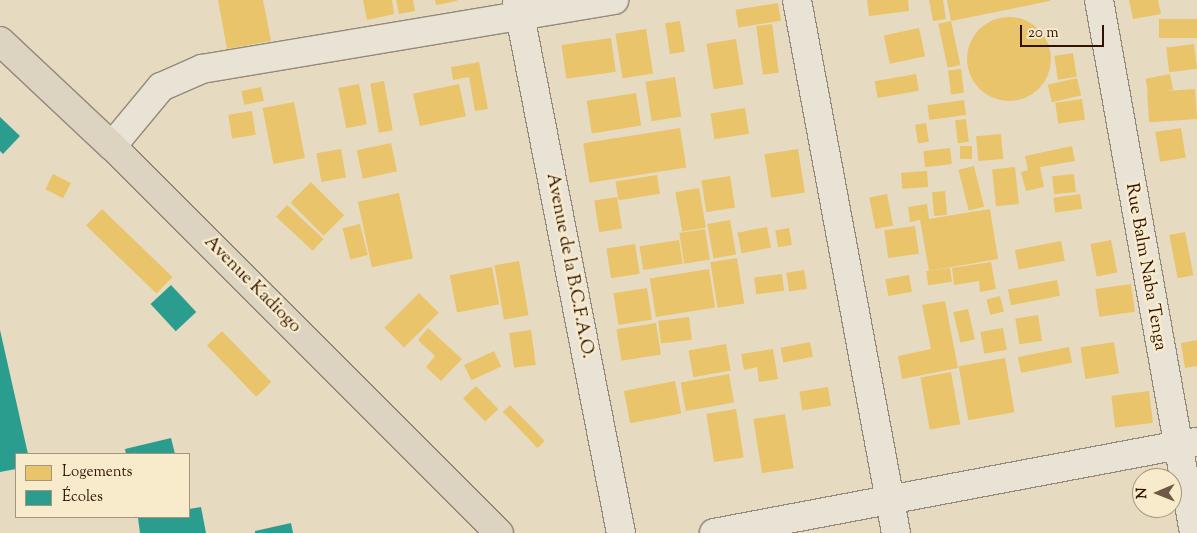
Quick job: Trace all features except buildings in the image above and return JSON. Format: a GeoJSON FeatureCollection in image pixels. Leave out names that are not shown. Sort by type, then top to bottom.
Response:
{"type":"FeatureCollection","features":[{"type":"Feature","properties":{"kind":"highway","name":"Avenue Kadiogo"},"geometry":{"type":"LineString","coordinates":[[0,41],[112,146],[499,533]]}},
{"type":"Feature","properties":{"kind":"street"},"geometry":{"type":"LineString","coordinates":[[112,146],[161,87],[202,69],[519,8],[614,0]]}},
{"type":"Feature","properties":{"kind":"street"},"geometry":{"type":"LineString","coordinates":[[797,0],[896,533]]}},
{"type":"Feature","properties":{"kind":"street","name":"Rue Balm Naba Tenga"},"geometry":{"type":"LineString","coordinates":[[1099,0],[1187,444],[1194,533]]}},
{"type":"Feature","properties":{"kind":"street","name":"Avenue de la B.C.F.A.O."},"geometry":{"type":"LineString","coordinates":[[519,8],[622,533]]}},
{"type":"Feature","properties":{"kind":"street"},"geometry":{"type":"LineString","coordinates":[[714,533],[1187,444]]}}]}
